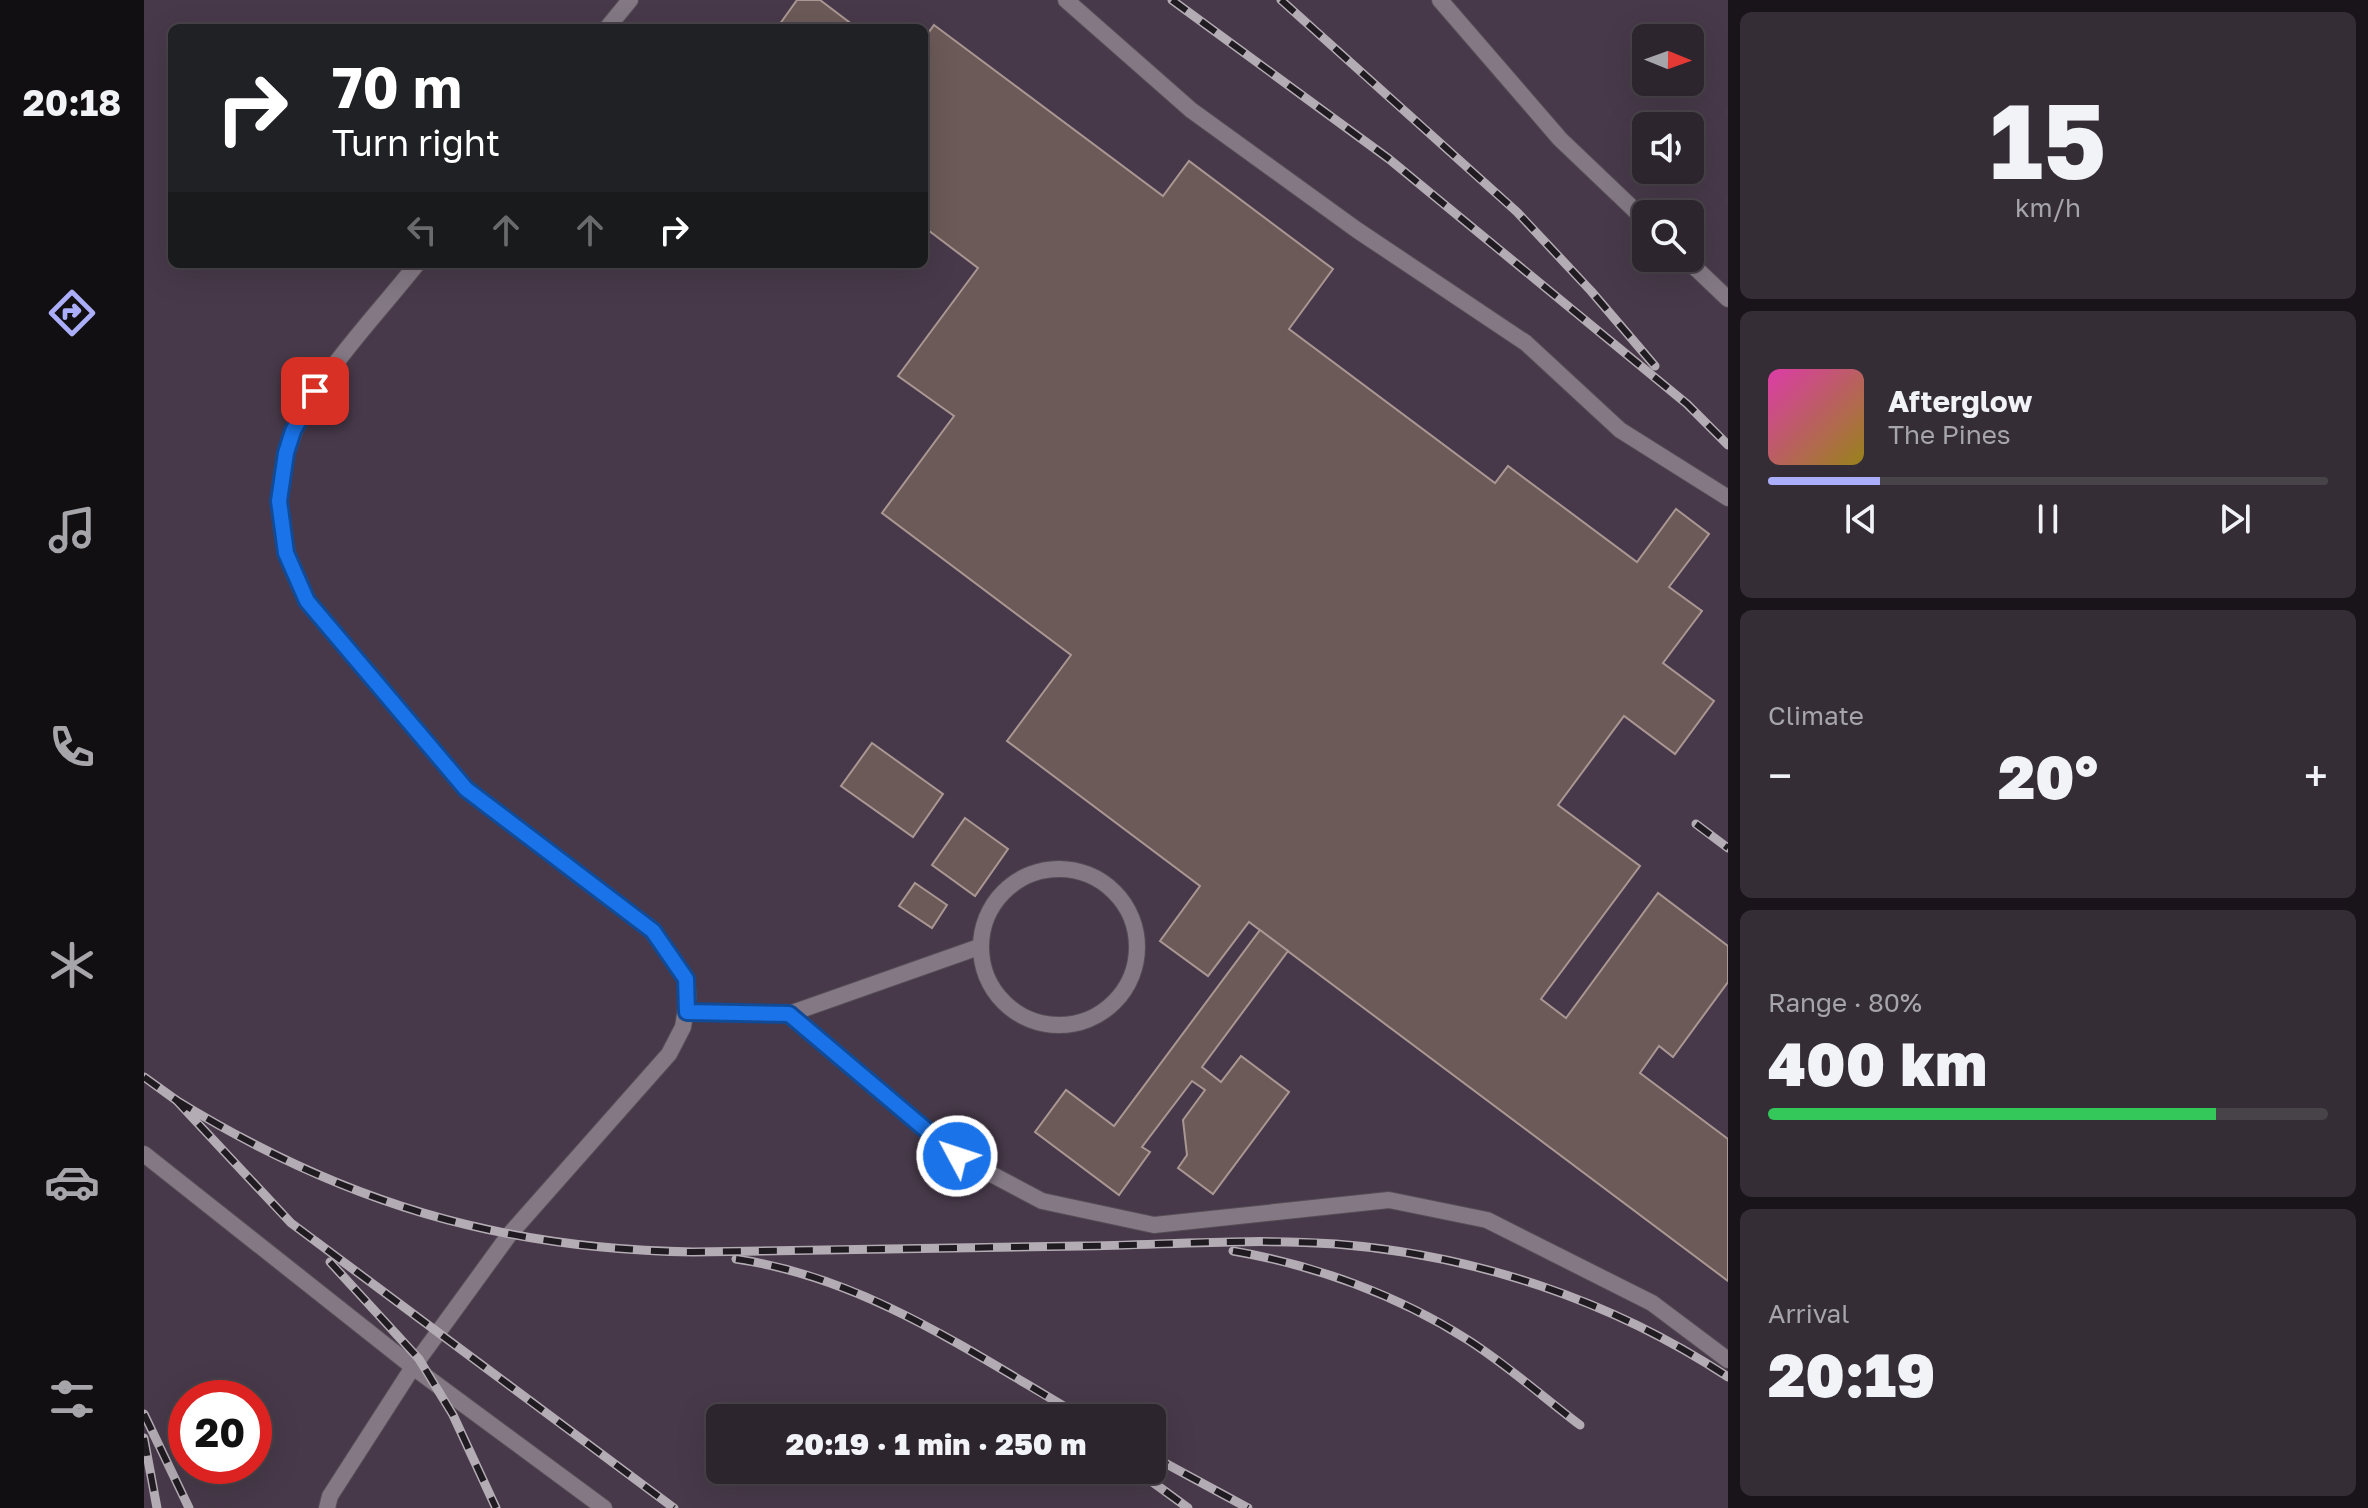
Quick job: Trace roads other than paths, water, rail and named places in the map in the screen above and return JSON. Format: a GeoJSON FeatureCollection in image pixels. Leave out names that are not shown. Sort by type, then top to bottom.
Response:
{"type":"FeatureCollection","features":[{"type":"Feature","properties":{"kind":"lane"},"geometry":{"type":"LineString","coordinates":[[610,24],[630,0]]}},
{"type":"Feature","properties":{"kind":"lane"},"geometry":{"type":"LineString","coordinates":[[1066,0],[1191,110],[1357,230],[1526,343],[1620,430],[1728,498]]}},
{"type":"Feature","properties":{"kind":"lane"},"geometry":{"type":"LineString","coordinates":[[1440,0],[1560,139],[1632,208]]}},
{"type":"Feature","properties":{"kind":"lane"},"geometry":{"type":"LineString","coordinates":[[327,1508],[330,1496],[413,1367],[509,1235],[669,1054],[687,1012],[686,979],[653,931],[466,789],[307,601],[291,566],[281,527],[279,501],[281,475],[293,431],[315,391],[414,268]]}},
{"type":"Feature","properties":{"kind":"lane"},"geometry":{"type":"LineString","coordinates":[[1700,272],[1728,299]]}},
{"type":"Feature","properties":{"kind":"lane"},"geometry":{"type":"LineString","coordinates":[[1051,868],[1080,871],[1106,883],[1126,905],[1136,932],[1136,962],[1126,989],[1106,1010],[1080,1023],[1051,1026],[1023,1018],[1000,1000],[985,976],[979,947],[985,918],[1000,893],[1023,876],[1051,868]]}},
{"type":"Feature","properties":{"kind":"lane"},"geometry":{"type":"LineString","coordinates":[[687,1012],[789,1014],[979,947]]}},
{"type":"Feature","properties":{"kind":"lane"},"geometry":{"type":"LineString","coordinates":[[789,1014],[957,1156],[1042,1201],[1154,1225],[1389,1200],[1487,1220],[1652,1303],[1728,1360]]}},
{"type":"Feature","properties":{"kind":"lane"},"geometry":{"type":"LineString","coordinates":[[144,1154],[413,1367],[604,1508]]}},
{"type":"Feature","properties":{"kind":"railway"},"geometry":{"type":"LineString","coordinates":[[1172,0],[1389,159],[1687,404],[1728,445]]}},
{"type":"Feature","properties":{"kind":"railway"},"geometry":{"type":"LineString","coordinates":[[1281,0],[1517,212],[1655,366]]}},
{"type":"Feature","properties":{"kind":"railway"},"geometry":{"type":"LineString","coordinates":[[1696,824],[1728,848]]}},
{"type":"Feature","properties":{"kind":"railway"},"geometry":{"type":"LineString","coordinates":[[144,1077],[176,1100],[291,1223],[674,1508]]}},
{"type":"Feature","properties":{"kind":"railway"},"geometry":{"type":"LineString","coordinates":[[176,1100],[238,1136],[361,1192],[424,1213],[553,1241],[622,1249],[693,1252],[1240,1242],[1304,1242],[1388,1250],[1490,1271],[1589,1304],[1637,1325],[1728,1377]]}},
{"type":"Feature","properties":{"kind":"railway"},"geometry":{"type":"LineString","coordinates":[[1233,1251],[1324,1273],[1413,1309],[1511,1370],[1580,1425]]}},
{"type":"Feature","properties":{"kind":"railway"},"geometry":{"type":"LineString","coordinates":[[736,1259],[784,1269],[874,1301],[960,1345],[1060,1404]]}},
{"type":"Feature","properties":{"kind":"railway"},"geometry":{"type":"LineString","coordinates":[[330,1262],[419,1359],[453,1415],[496,1508]]}},
{"type":"Feature","properties":{"kind":"railway"},"geometry":{"type":"LineString","coordinates":[[144,1414],[189,1508]]}},
{"type":"Feature","properties":{"kind":"railway"},"geometry":{"type":"LineString","coordinates":[[144,1438],[157,1508]]}},
{"type":"Feature","properties":{"kind":"railway"},"geometry":{"type":"LineString","coordinates":[[1166,1464],[1248,1508]]}},
{"type":"Feature","properties":{"kind":"railway"},"geometry":{"type":"LineString","coordinates":[[1155,1484],[1188,1508]]}}]}
